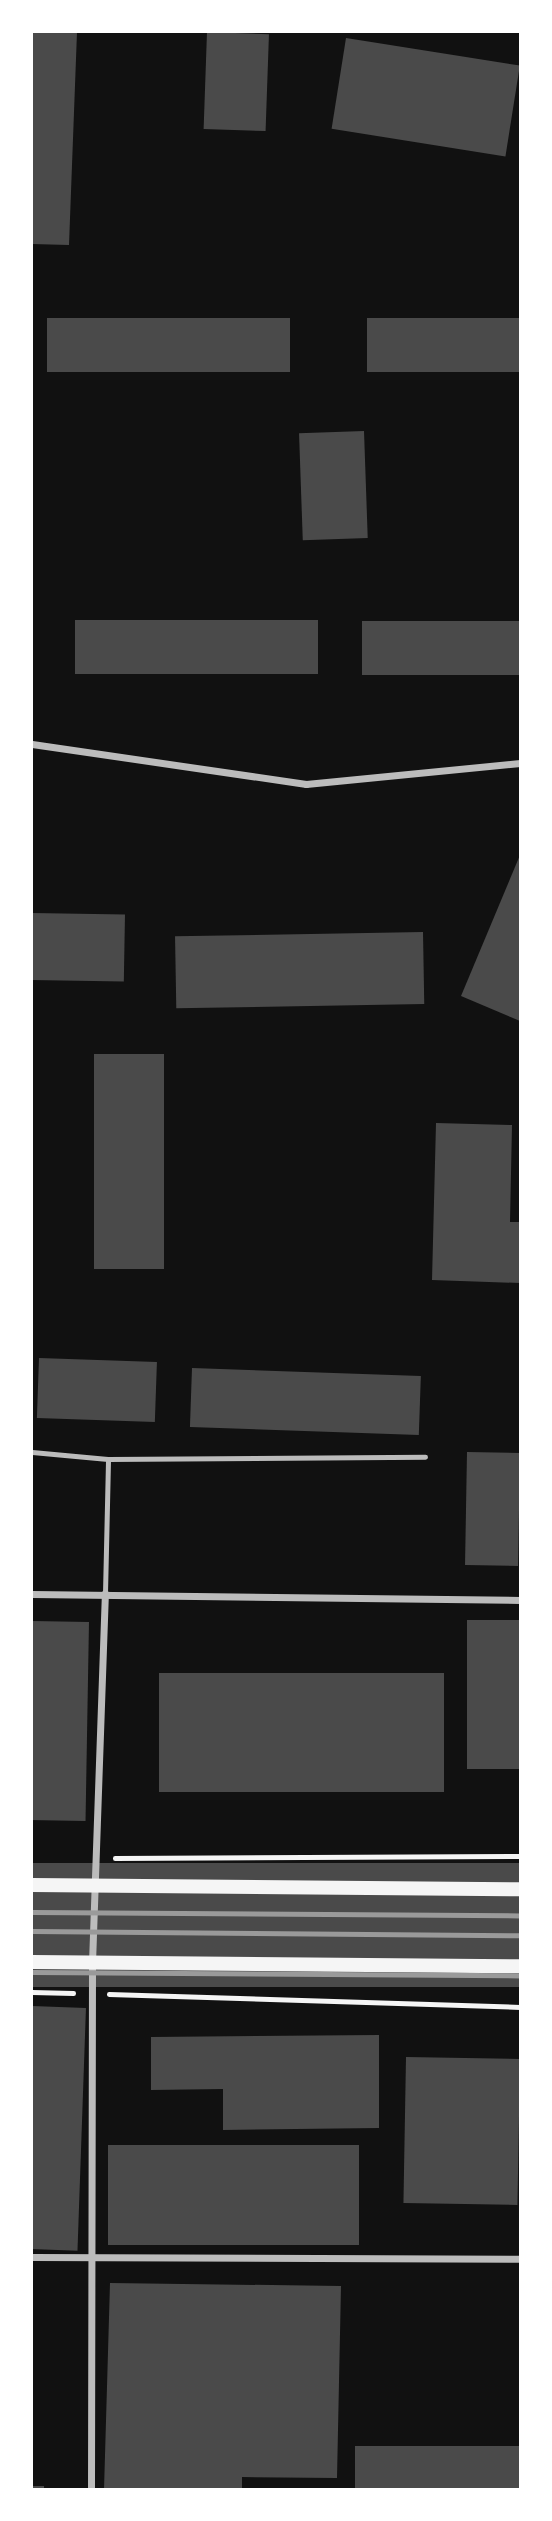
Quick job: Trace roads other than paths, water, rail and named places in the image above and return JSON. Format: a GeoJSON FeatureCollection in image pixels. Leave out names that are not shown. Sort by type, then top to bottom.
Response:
{"type":"FeatureCollection","features":[{"type":"Feature","properties":{"kind":"main road"},"geometry":{"type":"LineString","coordinates":[[32,1885],[520,1889]]}},
{"type":"Feature","properties":{"kind":"main road"},"geometry":{"type":"LineString","coordinates":[[32,1962],[520,1966]]}},
{"type":"Feature","properties":{"kind":"street"},"geometry":{"type":"LineString","coordinates":[[32,744],[306,784],[520,763]]}},
{"type":"Feature","properties":{"kind":"street"},"geometry":{"type":"LineString","coordinates":[[91,2490],[92,1963],[98,1858],[105,1593]]}},
{"type":"Feature","properties":{"kind":"street"},"geometry":{"type":"LineString","coordinates":[[32,1594],[520,1600]]}},
{"type":"Feature","properties":{"kind":"street"},"geometry":{"type":"LineString","coordinates":[[32,2257],[520,2259]]}},
{"type":"Feature","properties":{"kind":"lane"},"geometry":{"type":"LineString","coordinates":[[32,1452],[108,1459],[425,1457]]}},
{"type":"Feature","properties":{"kind":"lane"},"geometry":{"type":"LineString","coordinates":[[105,1593],[108,1459]]}},
{"type":"Feature","properties":{"kind":"railway"},"geometry":{"type":"LineString","coordinates":[[32,1912],[520,1915]]}},
{"type":"Feature","properties":{"kind":"railway"},"geometry":{"type":"LineString","coordinates":[[32,1931],[520,1935]]}},
{"type":"Feature","properties":{"kind":"railway"},"geometry":{"type":"LineString","coordinates":[[32,1972],[520,1975]]}}]}
